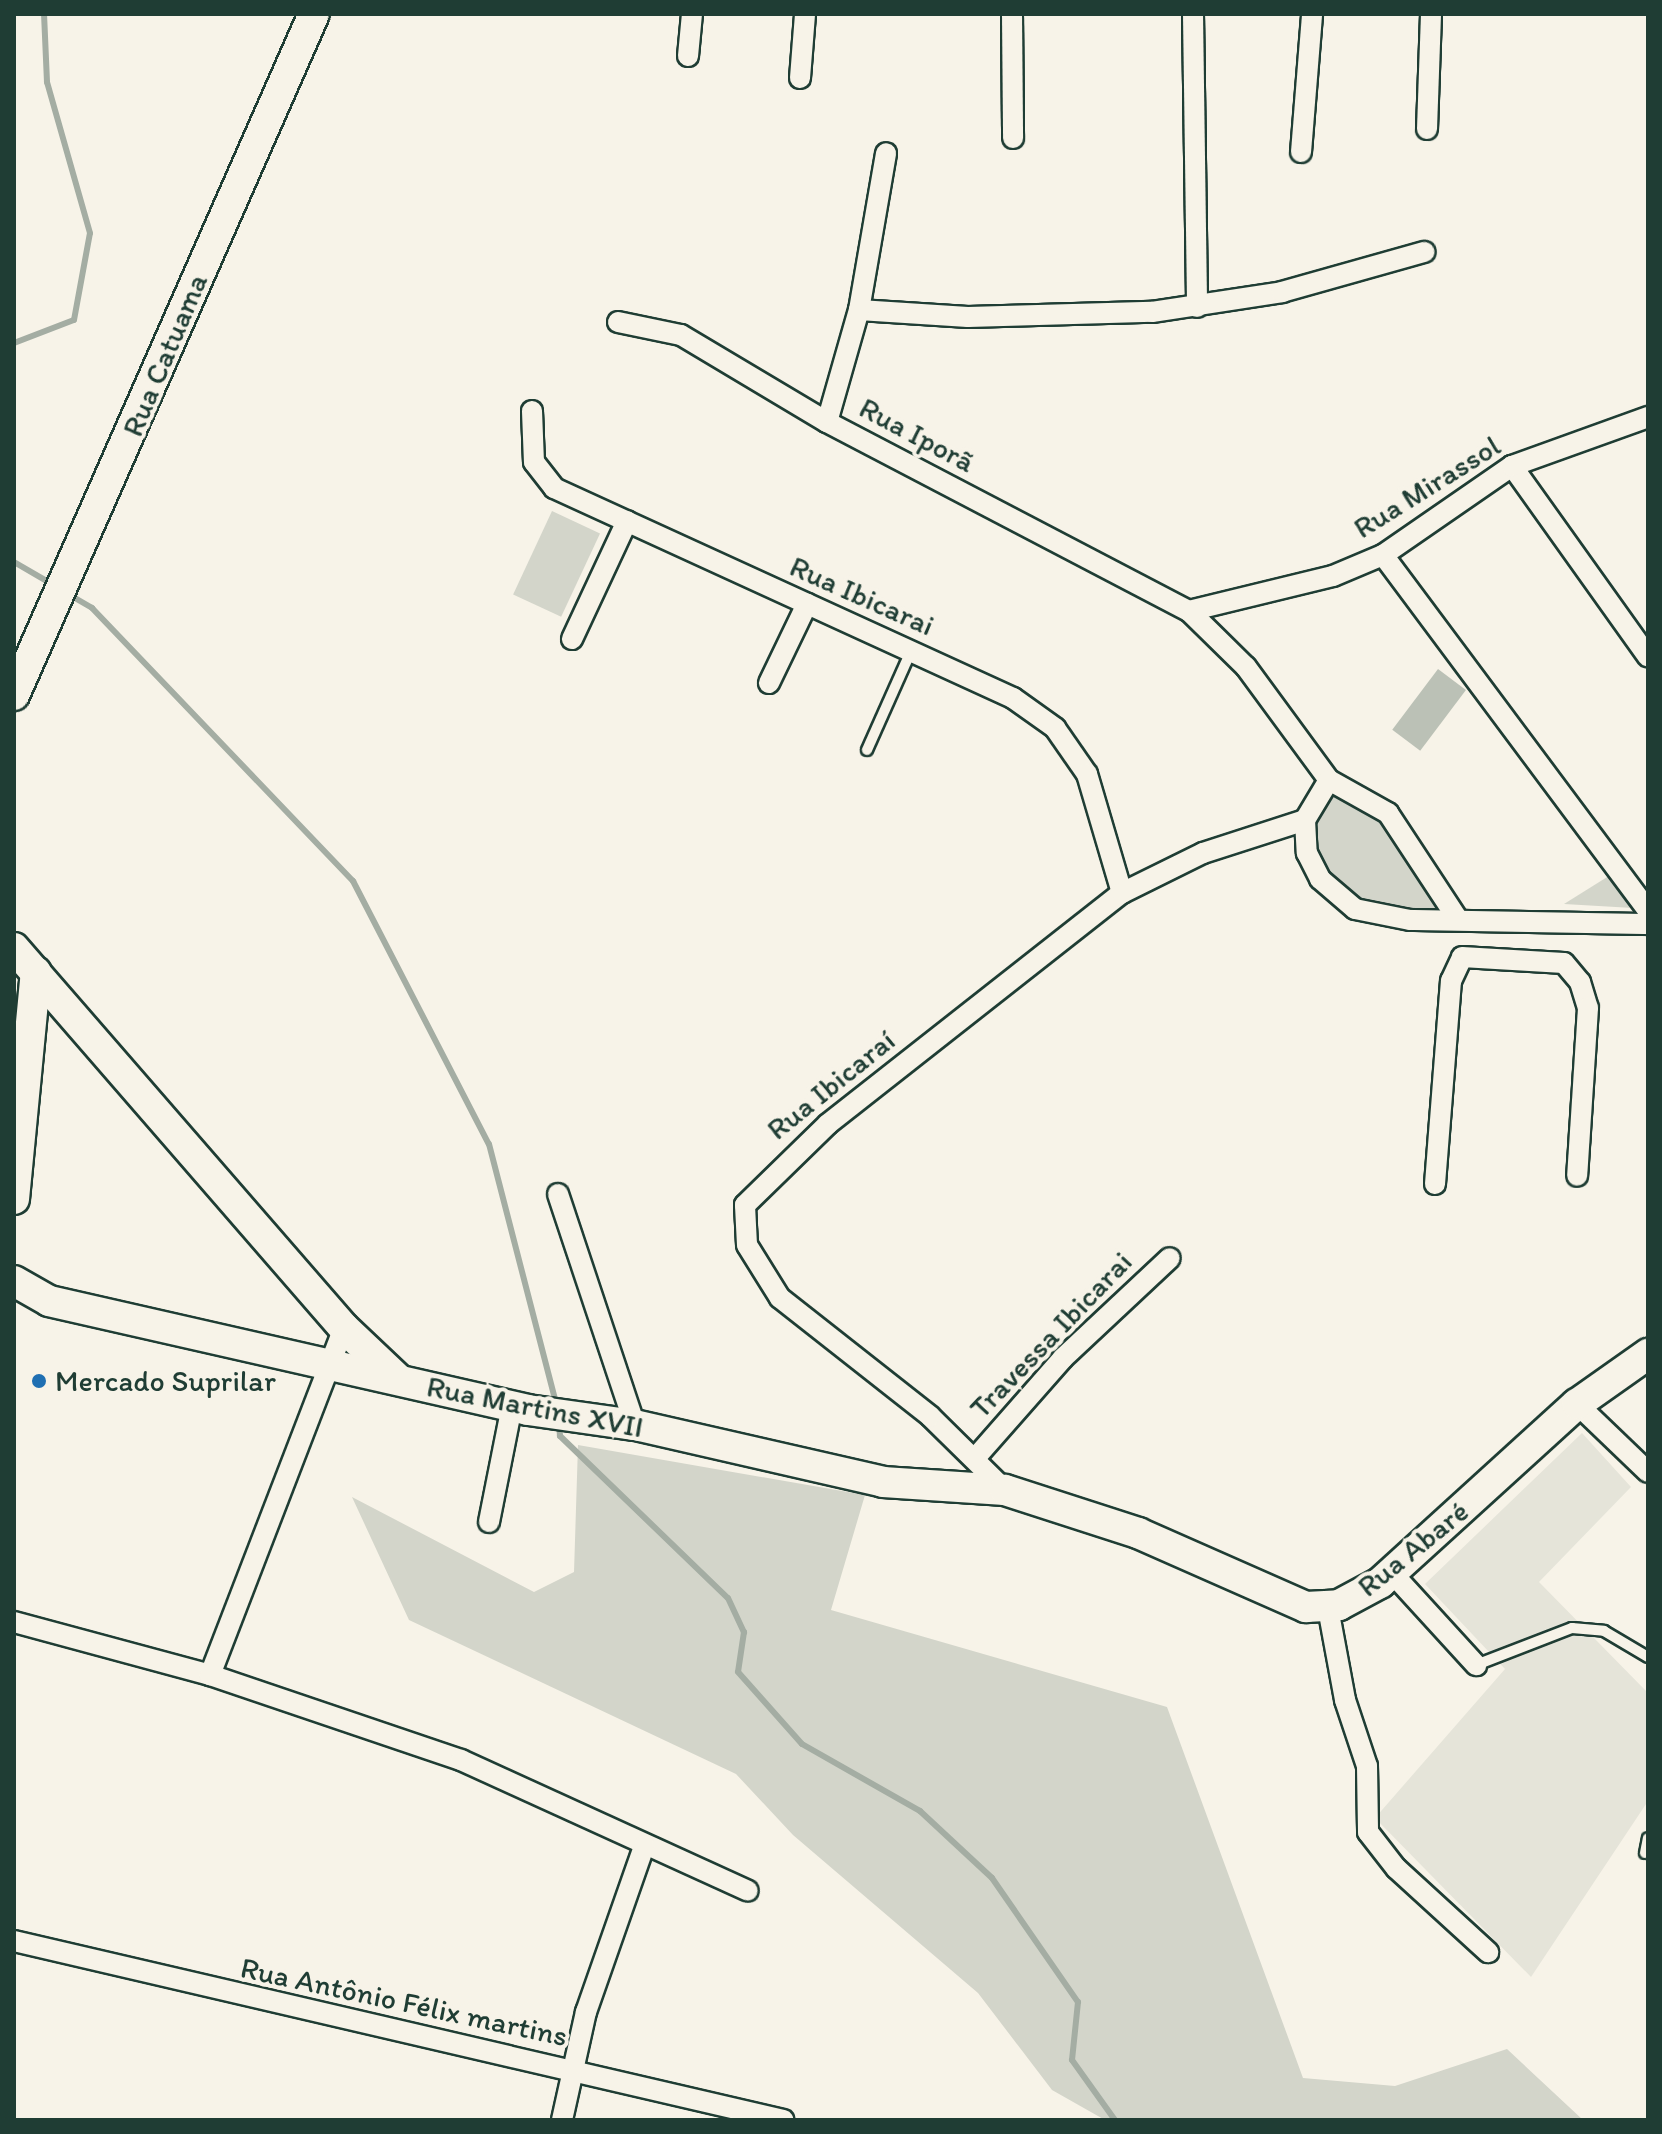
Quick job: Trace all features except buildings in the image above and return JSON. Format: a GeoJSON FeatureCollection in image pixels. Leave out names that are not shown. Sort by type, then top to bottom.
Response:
{"type":"FeatureCollection","features":[{"type":"Feature","properties":{"kind":"street","name":"Rua Catuama"},"geometry":{"type":"LineString","coordinates":[[14,695],[91,527],[314,14]]}},
{"type":"Feature","properties":{"kind":"street"},"geometry":{"type":"LineString","coordinates":[[688,56],[692,14]]}},
{"type":"Feature","properties":{"kind":"street"},"geometry":{"type":"LineString","coordinates":[[800,78],[805,14]]}},
{"type":"Feature","properties":{"kind":"street"},"geometry":{"type":"LineString","coordinates":[[1012,14],[1013,138]]}},
{"type":"Feature","properties":{"kind":"street"},"geometry":{"type":"LineString","coordinates":[[1193,14],[1197,307]]}},
{"type":"Feature","properties":{"kind":"street"},"geometry":{"type":"LineString","coordinates":[[1301,152],[1312,14]]}},
{"type":"Feature","properties":{"kind":"street"},"geometry":{"type":"LineString","coordinates":[[1427,129],[1431,14]]}},
{"type":"Feature","properties":{"kind":"street"},"geometry":{"type":"LineString","coordinates":[[827,422],[859,310],[886,153]]}},
{"type":"Feature","properties":{"kind":"street"},"geometry":{"type":"LineString","coordinates":[[859,310],[1062,317],[1197,307],[1424,252]]}},
{"type":"Feature","properties":{"kind":"street","name":"Rua Iporã"},"geometry":{"type":"LineString","coordinates":[[618,322],[669,329],[827,422],[1189,611],[1246,667],[1329,780]]}},
{"type":"Feature","properties":{"kind":"street","name":"Rua Ibicarai"},"geometry":{"type":"LineString","coordinates":[[532,411],[529,445],[540,475],[627,521],[1013,698],[1055,728],[1087,774],[1122,893]]}},
{"type":"Feature","properties":{"kind":"street","name":"Rua Mirassol"},"geometry":{"type":"LineString","coordinates":[[1189,611],[1333,576],[1383,555],[1512,466],[1648,417]]}},
{"type":"Feature","properties":{"kind":"street"},"geometry":{"type":"LineString","coordinates":[[1512,466],[1648,657]]}},
{"type":"Feature","properties":{"kind":"street"},"geometry":{"type":"LineString","coordinates":[[572,639],[627,521]]}},
{"type":"Feature","properties":{"kind":"street"},"geometry":{"type":"LineString","coordinates":[[1383,555],[1648,911]]}},
{"type":"Feature","properties":{"kind":"street"},"geometry":{"type":"LineString","coordinates":[[769,683],[807,604]]}},
{"type":"Feature","properties":{"kind":"street"},"geometry":{"type":"LineString","coordinates":[[1457,918],[1379,802],[1329,780],[1305,820],[1311,865],[1343,902],[1388,917],[1648,924]]}},
{"type":"Feature","properties":{"kind":"street","name":"Rua Ibicaraí"},"geometry":{"type":"LineString","coordinates":[[1005,1490],[977,1456],[780,1298],[752,1260],[741,1217],[781,1163],[1122,893],[1203,853],[1305,820]]}},
{"type":"Feature","properties":{"kind":"street"},"geometry":{"type":"LineString","coordinates":[[1523,961],[1524,923]]}},
{"type":"Feature","properties":{"kind":"street","name":"Rua Martins XVII"},"geometry":{"type":"LineString","coordinates":[[14,948],[344,1328],[398,1380],[520,1408],[635,1425],[883,1482],[1005,1490]]}},
{"type":"Feature","properties":{"kind":"street"},"geometry":{"type":"LineString","coordinates":[[1435,1184],[1456,964],[1462,957],[1569,964],[1586,992],[1577,1176]]}},
{"type":"Feature","properties":{"kind":"street"},"geometry":{"type":"LineString","coordinates":[[14,1199],[23,1047],[36,972]]}},
{"type":"Feature","properties":{"kind":"street"},"geometry":{"type":"LineString","coordinates":[[558,1194],[635,1425]]}},
{"type":"Feature","properties":{"kind":"street","name":"Travessa Ibicarai"},"geometry":{"type":"LineString","coordinates":[[977,1456],[1063,1358],[1170,1258]]}},
{"type":"Feature","properties":{"kind":"street"},"geometry":{"type":"LineString","coordinates":[[14,1281],[49,1301],[398,1380]]}},
{"type":"Feature","properties":{"kind":"street"},"geometry":{"type":"LineString","coordinates":[[14,1307],[49,1301]]}},
{"type":"Feature","properties":{"kind":"street"},"geometry":{"type":"LineString","coordinates":[[210,1675],[344,1328]]}},
{"type":"Feature","properties":{"kind":"street","name":"Rua Abaré"},"geometry":{"type":"LineString","coordinates":[[1005,1490],[1128,1529],[1294,1605],[1328,1608],[1392,1573],[1577,1404],[1648,1354]]}},
{"type":"Feature","properties":{"kind":"street"},"geometry":{"type":"LineString","coordinates":[[1577,1404],[1648,1472]]}},
{"type":"Feature","properties":{"kind":"street"},"geometry":{"type":"LineString","coordinates":[[489,1522],[520,1408]]}},
{"type":"Feature","properties":{"kind":"street"},"geometry":{"type":"LineString","coordinates":[[1392,1573],[1476,1665]]}},
{"type":"Feature","properties":{"kind":"street"},"geometry":{"type":"LineString","coordinates":[[1328,1608],[1345,1700],[1367,1766],[1368,1832],[1488,1952]]}},
{"type":"Feature","properties":{"kind":"street"},"geometry":{"type":"LineString","coordinates":[[14,1622],[210,1675],[461,1760],[748,1891]]}},
{"type":"Feature","properties":{"kind":"street"},"geometry":{"type":"LineString","coordinates":[[562,2120],[569,2068],[644,1846]]}},
{"type":"Feature","properties":{"kind":"street","name":"Rua Antônio Félix martins"},"geometry":{"type":"LineString","coordinates":[[14,1941],[783,2120]]}},
{"type":"Feature","properties":{"kind":"lane"},"geometry":{"type":"LineString","coordinates":[[867,750],[911,651]]}},
{"type":"Feature","properties":{"kind":"lane"},"geometry":{"type":"LineString","coordinates":[[1476,1665],[1572,1628],[1604,1631],[1648,1657]]}},
{"type":"Feature","properties":{"kind":"lane"},"geometry":{"type":"LineString","coordinates":[[1645,1853],[1648,1838]]}},
{"type":"Feature","properties":{"kind":"shaded area"},"geometry":{"type":"Polygon","coordinates":[[[552,511],[600,533],[561,617],[513,594],[552,511]]]}},
{"type":"Feature","properties":{"kind":"shaded area"},"geometry":{"type":"Polygon","coordinates":[[[1346,792],[1370,799],[1463,923],[1365,910],[1328,875],[1297,812],[1320,794],[1346,792]]]}},
{"type":"Feature","properties":{"kind":"shaded area"},"geometry":{"type":"Polygon","coordinates":[[[1612,874],[1633,908],[1564,904],[1612,874]]]}},
{"type":"Feature","properties":{"kind":"shaded area"},"geometry":{"type":"Polygon","coordinates":[[[1582,1433],[1631,1487],[1539,1582],[1648,1693],[1648,1801],[1531,1977],[1375,1818],[1505,1669],[1425,1584],[1582,1433]]]}},
{"type":"Feature","properties":{"kind":"shaded area"},"geometry":{"type":"Polygon","coordinates":[[[578,1445],[865,1495],[831,1610],[1167,1707],[1303,2078],[1395,2086],[1507,2049],[1583,2120],[1105,2120],[1052,2090],[978,1993],[793,1835],[736,1774],[409,1620],[352,1497],[534,1592],[574,1572],[578,1445]]]}},
{"type":"Feature","properties":{"kind":"waterway"},"geometry":{"type":"LineString","coordinates":[[14,343],[74,320],[90,233],[47,82],[44,14]]}},
{"type":"Feature","properties":{"kind":"waterway"},"geometry":{"type":"LineString","coordinates":[[14,562],[52,584]]}},
{"type":"Feature","properties":{"kind":"waterway"},"geometry":{"type":"LineString","coordinates":[[68,594],[92,608],[353,881],[489,1144],[557,1407]]}},
{"type":"Feature","properties":{"kind":"waterway"},"geometry":{"type":"LineString","coordinates":[[559,1422],[560,1436],[728,1598],[744,1632],[738,1672],[802,1744],[920,1811],[992,1878],[1078,2002],[1072,2060],[1115,2120]]}},
{"type":"Feature","properties":{"kind":"place","name":"Mercado Suprilar"},"geometry":{"type":"Point","coordinates":[39,1381]}}]}
